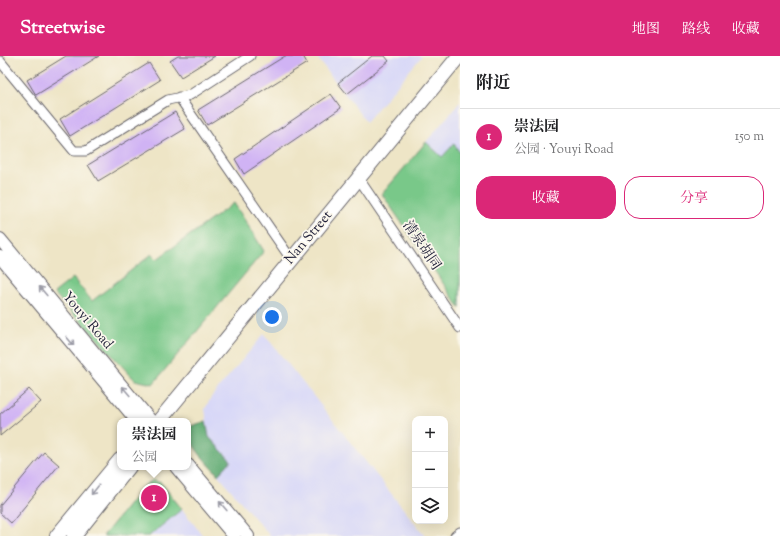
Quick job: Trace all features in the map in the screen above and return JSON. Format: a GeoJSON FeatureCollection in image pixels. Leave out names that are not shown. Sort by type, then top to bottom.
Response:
{"type":"FeatureCollection","features":[{"type":"Feature","properties":{"kind":"main road","name":"Nan Street"},"geometry":{"type":"LineString","coordinates":[[161,418],[459,56]]}},
{"type":"Feature","properties":{"kind":"main road","name":"Youyi Road"},"geometry":{"type":"LineString","coordinates":[[0,239],[149,418]]}},
{"type":"Feature","properties":{"kind":"main road","name":"Youyi Road"},"geometry":{"type":"LineString","coordinates":[[0,257],[134,418]]}},
{"type":"Feature","properties":{"kind":"main road"},"geometry":{"type":"LineString","coordinates":[[57,536],[117,464]]}},
{"type":"Feature","properties":{"kind":"main road"},"geometry":{"type":"LineString","coordinates":[[191,469],[248,536]]}},
{"type":"Feature","properties":{"kind":"main road"},"geometry":{"type":"LineString","coordinates":[[74,536],[127,470]]}},
{"type":"Feature","properties":{"kind":"main road"},"geometry":{"type":"LineString","coordinates":[[179,470],[234,536]]}},
{"type":"Feature","properties":{"kind":"street"},"geometry":{"type":"LineString","coordinates":[[0,61],[74,151],[86,151],[168,100],[190,95],[250,56]]}},
{"type":"Feature","properties":{"kind":"street"},"geometry":{"type":"LineString","coordinates":[[179,98],[291,259]]}},
{"type":"Feature","properties":{"kind":"street","name":"清泉胡同"},"geometry":{"type":"LineString","coordinates":[[359,179],[460,327]]}},
{"type":"Feature","properties":{"kind":"street"},"geometry":{"type":"LineString","coordinates":[[455,536],[460,532]]}},
{"type":"Feature","properties":{"kind":"shaded area"},"geometry":{"type":"Polygon","coordinates":[[[316,56],[422,56],[366,122],[316,56]]]}},
{"type":"Feature","properties":{"kind":"shaded area"},"geometry":{"type":"Polygon","coordinates":[[[460,102],[460,153],[454,144],[442,157],[426,142],[460,102]]]}},
{"type":"Feature","properties":{"kind":"shaded area"},"geometry":{"type":"Polygon","coordinates":[[[264,334],[412,520],[412,524],[415,524],[425,536],[270,536],[218,475],[231,461],[209,437],[205,409],[212,396],[264,334]]]}},
{"type":"Feature","properties":{"kind":"shaded area"},"geometry":{"type":"Polygon","coordinates":[[[182,509],[203,536],[149,536],[182,509]]]}},
{"type":"Feature","properties":{"kind":"green space"},"geometry":{"type":"Polygon","coordinates":[[[426,142],[442,157],[454,144],[460,153],[460,308],[382,194],[426,142]]]}},
{"type":"Feature","properties":{"kind":"green space"},"geometry":{"type":"Polygon","coordinates":[[[234,203],[264,251],[153,384],[135,380],[54,293],[73,278],[92,301],[152,254],[157,259],[234,203]]]}},
{"type":"Feature","properties":{"kind":"green space"},"geometry":{"type":"Polygon","coordinates":[[[206,421],[209,437],[231,461],[218,475],[194,447],[191,440],[191,426],[206,421]]]}},
{"type":"Feature","properties":{"kind":"green space"},"geometry":{"type":"Polygon","coordinates":[[[153,480],[161,483],[182,509],[149,536],[103,536],[144,486],[153,480]]]}},
{"type":"Feature","properties":{"kind":"building"},"geometry":{"type":"Polygon","coordinates":[[[66,56],[99,56],[36,95],[27,80],[66,56]]]}},
{"type":"Feature","properties":{"kind":"building"},"geometry":{"type":"Polygon","coordinates":[[[178,56],[215,56],[181,77],[170,61],[178,56]]]}},
{"type":"Feature","properties":{"kind":"building"},"geometry":{"type":"Polygon","coordinates":[[[285,56],[303,56],[307,63],[207,125],[198,110],[285,56]]]}},
{"type":"Feature","properties":{"kind":"building"},"geometry":{"type":"Polygon","coordinates":[[[372,56],[385,56],[389,61],[347,94],[338,83],[372,56]]]}},
{"type":"Feature","properties":{"kind":"building"},"geometry":{"type":"Polygon","coordinates":[[[149,63],[160,80],[70,136],[60,119],[149,63]]]}},
{"type":"Feature","properties":{"kind":"building"},"geometry":{"type":"Polygon","coordinates":[[[331,94],[341,108],[244,174],[235,159],[331,94]]]}},
{"type":"Feature","properties":{"kind":"building"},"geometry":{"type":"Polygon","coordinates":[[[175,112],[185,129],[98,181],[88,165],[175,112]]]}},
{"type":"Feature","properties":{"kind":"building"},"geometry":{"type":"Polygon","coordinates":[[[29,389],[41,402],[0,436],[0,414],[29,389]]]}},
{"type":"Feature","properties":{"kind":"building"},"geometry":{"type":"Polygon","coordinates":[[[44,452],[59,465],[11,523],[0,513],[0,505],[44,452]]]}},
{"type":"Feature","properties":{"kind":"place","name":"崇法园"},"geometry":{"type":"Point","coordinates":[154,498]}}]}
